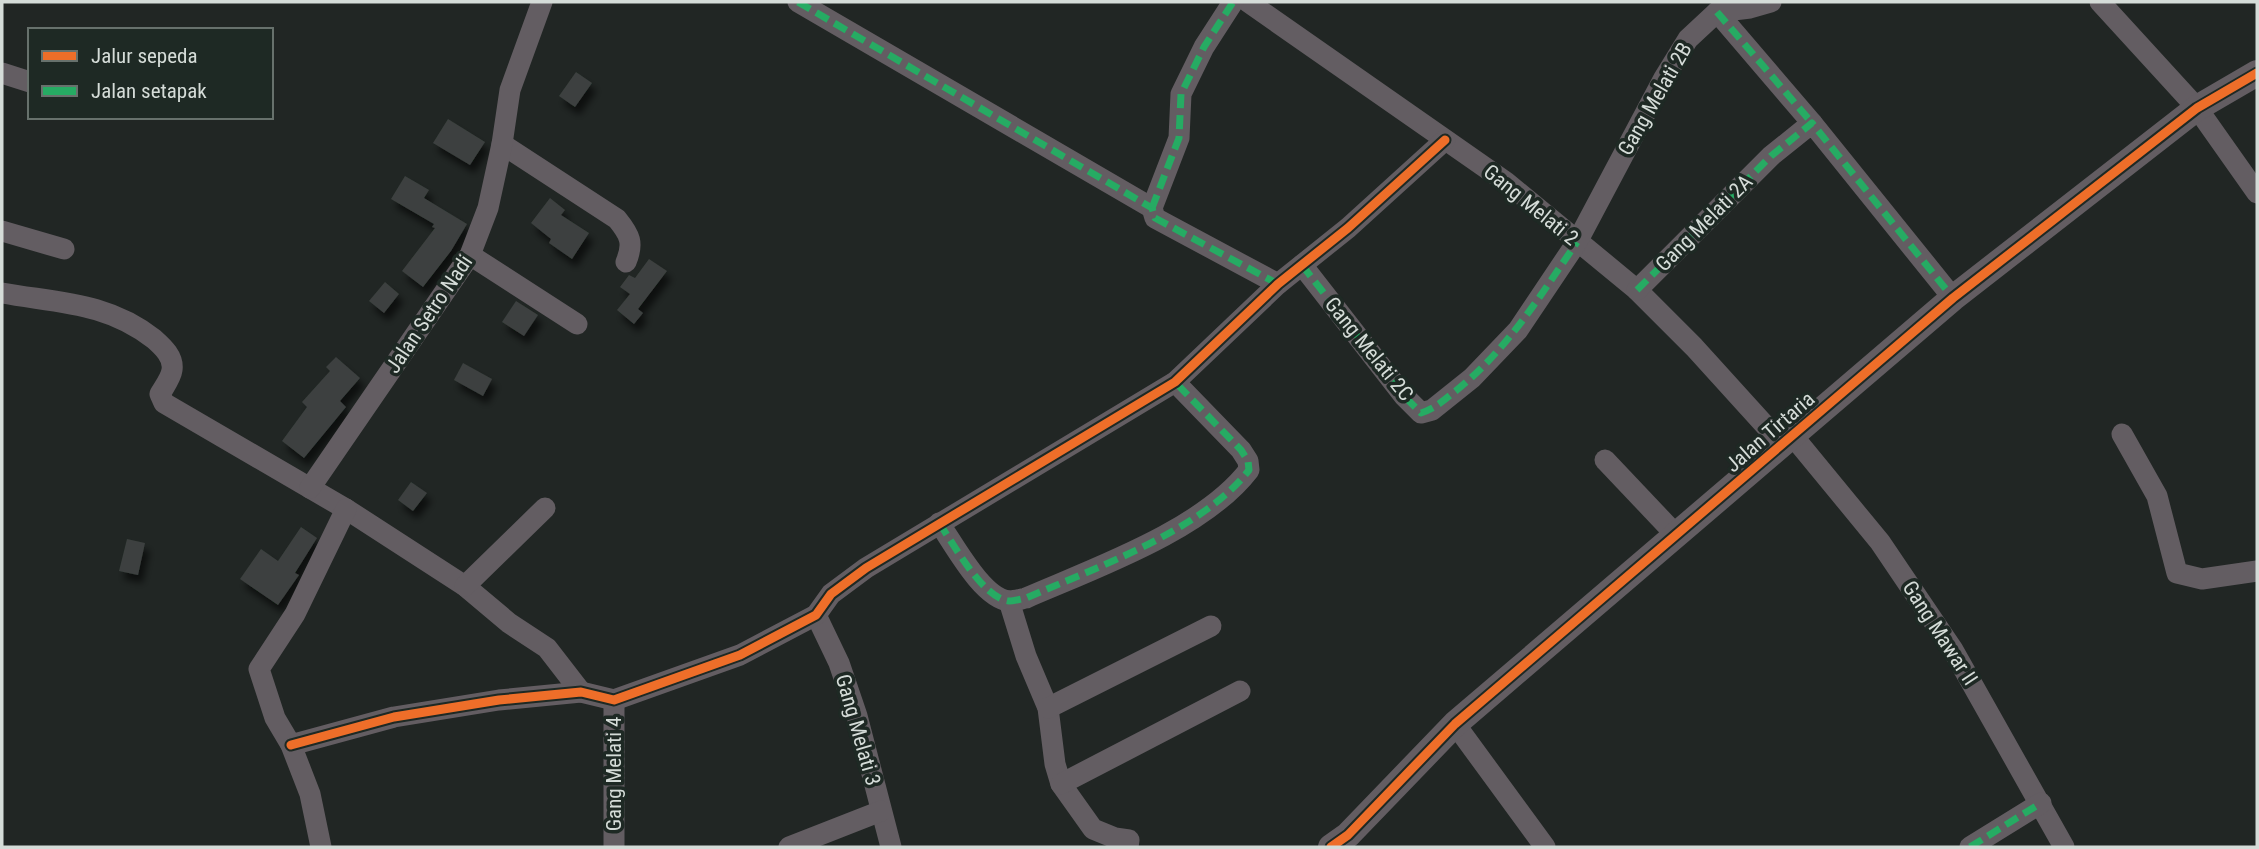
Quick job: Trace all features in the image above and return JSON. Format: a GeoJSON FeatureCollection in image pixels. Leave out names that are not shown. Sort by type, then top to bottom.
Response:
{"type":"FeatureCollection","features":[{"type":"Feature","properties":{"kind":"street","name":"Jalan Setro Nadi"},"geometry":{"type":"LineString","coordinates":[[310,488],[470,256],[488,208],[510,90],[542,2]]}},
{"type":"Feature","properties":{"kind":"street"},"geometry":{"type":"LineString","coordinates":[[798,2],[1152,208]]}},
{"type":"Feature","properties":{"kind":"street"},"geometry":{"type":"LineString","coordinates":[[1233,2],[1204,47],[1181,94],[1179,138],[1152,208],[1155,218],[1278,285]]}},
{"type":"Feature","properties":{"kind":"street","name":"Gang Melati 2"},"geometry":{"type":"LineString","coordinates":[[1248,2],[1506,182],[1637,290],[1787,439]]}},
{"type":"Feature","properties":{"kind":"street"},"geometry":{"type":"LineString","coordinates":[[1717,12],[1771,2]]}},
{"type":"Feature","properties":{"kind":"street"},"geometry":{"type":"LineString","coordinates":[[2100,2],[2197,108],[2257,193]]}},
{"type":"Feature","properties":{"kind":"street"},"geometry":{"type":"LineString","coordinates":[[1717,12],[1812,123],[1952,298]]}},
{"type":"Feature","properties":{"kind":"street","name":"Gang Melati 2B"},"geometry":{"type":"LineString","coordinates":[[1577,242],[1688,38],[1717,12]]}},
{"type":"Feature","properties":{"kind":"street"},"geometry":{"type":"LineString","coordinates":[[2,73],[28,81]]}},
{"type":"Feature","properties":{"kind":"street","name":"Jalan Tirtaria"},"geometry":{"type":"LineString","coordinates":[[1331,847],[1348,835],[1455,724],[1952,298],[2197,108],[2257,73]]}},
{"type":"Feature","properties":{"kind":"street","name":"Gang Melati 2A"},"geometry":{"type":"LineString","coordinates":[[1637,290],[1771,156],[1812,123]]}},
{"type":"Feature","properties":{"kind":"street"},"geometry":{"type":"LineString","coordinates":[[291,745],[394,717],[499,700],[581,692],[614,700],[740,655],[816,615],[831,594],[866,568],[1175,382],[1278,285],[1348,228],[1445,139]]}},
{"type":"Feature","properties":{"kind":"street"},"geometry":{"type":"LineString","coordinates":[[502,144],[617,219],[631,236],[631,250],[626,262]]}},
{"type":"Feature","properties":{"kind":"street"},"geometry":{"type":"LineString","coordinates":[[2,231],[64,249]]}},
{"type":"Feature","properties":{"kind":"street","name":"Gang Melati 2C"},"geometry":{"type":"LineString","coordinates":[[1303,265],[1404,396],[1421,412],[1432,410],[1472,378],[1518,330],[1577,242]]}},
{"type":"Feature","properties":{"kind":"street"},"geometry":{"type":"LineString","coordinates":[[470,256],[577,324]]}},
{"type":"Feature","properties":{"kind":"street"},"geometry":{"type":"LineString","coordinates":[[2,293],[91,306],[135,325],[164,347],[172,360],[172,371],[160,394],[164,403],[346,509],[465,586],[509,623],[547,648],[581,692]]}},
{"type":"Feature","properties":{"kind":"street"},"geometry":{"type":"LineString","coordinates":[[939,523],[980,582],[996,596],[1009,601],[1026,598],[1164,536],[1222,498],[1249,470],[1248,461],[1241,450],[1175,382]]}},
{"type":"Feature","properties":{"kind":"street"},"geometry":{"type":"LineString","coordinates":[[2122,434],[2157,496],[2177,573],[2202,579],[2257,571]]}},
{"type":"Feature","properties":{"kind":"street","name":"Gang Mawar II"},"geometry":{"type":"LineString","coordinates":[[1787,439],[1880,542],[1953,650],[2064,847]]}},
{"type":"Feature","properties":{"kind":"street"},"geometry":{"type":"LineString","coordinates":[[1605,460],[1677,536]]}},
{"type":"Feature","properties":{"kind":"street"},"geometry":{"type":"LineString","coordinates":[[465,586],[545,508]]}},
{"type":"Feature","properties":{"kind":"street"},"geometry":{"type":"LineString","coordinates":[[321,847],[310,794],[291,745],[275,718],[259,668],[295,614],[346,509]]}},
{"type":"Feature","properties":{"kind":"street"},"geometry":{"type":"LineString","coordinates":[[1009,601],[1026,656],[1048,708],[1055,764],[1061,784],[1093,829],[1115,838],[1129,840],[1128,847]]}},
{"type":"Feature","properties":{"kind":"street","name":"Gang Melati 3"},"geometry":{"type":"LineString","coordinates":[[816,615],[839,663],[857,716],[891,847]]}},
{"type":"Feature","properties":{"kind":"street"},"geometry":{"type":"LineString","coordinates":[[1048,708],[1210,626]]}},
{"type":"Feature","properties":{"kind":"street"},"geometry":{"type":"LineString","coordinates":[[1061,784],[1240,691]]}},
{"type":"Feature","properties":{"kind":"street","name":"Gang Melati 4"},"geometry":{"type":"LineString","coordinates":[[614,700],[614,847]]}},
{"type":"Feature","properties":{"kind":"street"},"geometry":{"type":"LineString","coordinates":[[1455,724],[1545,847]]}},
{"type":"Feature","properties":{"kind":"street"},"geometry":{"type":"LineString","coordinates":[[1970,847],[2041,803]]}},
{"type":"Feature","properties":{"kind":"street"},"geometry":{"type":"LineString","coordinates":[[789,847],[881,811]]}},
{"type":"Feature","properties":{"kind":"building"},"geometry":{"type":"Polygon","coordinates":[[[576,72],[592,83],[575,107],[559,96],[576,72]]]}},
{"type":"Feature","properties":{"kind":"building"},"geometry":{"type":"Polygon","coordinates":[[[448,119],[485,142],[470,165],[433,143],[448,119]]]}},
{"type":"Feature","properties":{"kind":"building"},"geometry":{"type":"Polygon","coordinates":[[[405,176],[429,190],[424,198],[467,224],[451,251],[423,287],[402,271],[435,228],[432,227],[434,224],[391,199],[405,176]]]}},
{"type":"Feature","properties":{"kind":"building"},"geometry":{"type":"Polygon","coordinates":[[[550,198],[565,210],[561,215],[589,233],[572,259],[549,243],[551,239],[531,223],[550,198]]]}},
{"type":"Feature","properties":{"kind":"building"},"geometry":{"type":"Polygon","coordinates":[[[649,259],[667,271],[638,309],[643,313],[634,324],[617,310],[630,294],[620,287],[629,275],[635,278],[649,259]]]}},
{"type":"Feature","properties":{"kind":"building"},"geometry":{"type":"Polygon","coordinates":[[[385,282],[399,294],[384,313],[369,301],[385,282]]]}},
{"type":"Feature","properties":{"kind":"building"},"geometry":{"type":"Polygon","coordinates":[[[516,301],[538,315],[524,336],[502,322],[516,301]]]}},
{"type":"Feature","properties":{"kind":"building"},"geometry":{"type":"Polygon","coordinates":[[[336,357],[360,378],[340,401],[346,407],[304,458],[282,441],[307,407],[302,402],[330,371],[326,367],[336,357]]]}},
{"type":"Feature","properties":{"kind":"building"},"geometry":{"type":"Polygon","coordinates":[[[463,363],[492,379],[483,396],[454,380],[463,363]]]}},
{"type":"Feature","properties":{"kind":"building"},"geometry":{"type":"Polygon","coordinates":[[[411,482],[427,493],[413,511],[398,500],[411,482]]]}},
{"type":"Feature","properties":{"kind":"building"},"geometry":{"type":"Polygon","coordinates":[[[301,527],[317,538],[295,573],[299,575],[278,605],[240,579],[261,549],[278,561],[301,527]]]}},
{"type":"Feature","properties":{"kind":"building"},"geometry":{"type":"Polygon","coordinates":[[[127,539],[145,543],[138,575],[119,571],[127,539]]]}},
{"type":"Feature","properties":{"kind":"marked path"},"geometry":{"type":"LineString","coordinates":[[798,2],[1152,208],[1155,218],[1278,284]]}},
{"type":"Feature","properties":{"kind":"marked path"},"geometry":{"type":"LineString","coordinates":[[1152,208],[1179,138],[1181,94],[1204,47],[1233,2]]}},
{"type":"Feature","properties":{"kind":"marked path"},"geometry":{"type":"LineString","coordinates":[[1717,12],[1812,123]]}},
{"type":"Feature","properties":{"kind":"marked path"},"geometry":{"type":"LineString","coordinates":[[1637,290],[1771,156],[1812,123],[1953,298]]}},
{"type":"Feature","properties":{"kind":"marked path"},"geometry":{"type":"LineString","coordinates":[[1302,265],[1404,396],[1421,413],[1446,399],[1490,360],[1521,322],[1577,242]]}},
{"type":"Feature","properties":{"kind":"marked path"},"geometry":{"type":"LineString","coordinates":[[939,523],[979,581],[999,598],[1009,601],[1026,598],[1083,574],[1176,529],[1229,491],[1249,470],[1248,461],[1241,450],[1175,382]]}},
{"type":"Feature","properties":{"kind":"marked path"},"geometry":{"type":"LineString","coordinates":[[1970,847],[2041,803]]}},
{"type":"Feature","properties":{"kind":"cycle path"},"geometry":{"type":"LineString","coordinates":[[1331,847],[1348,835],[1455,724],[1953,298],[2197,108],[2257,73]]}},
{"type":"Feature","properties":{"kind":"cycle path"},"geometry":{"type":"LineString","coordinates":[[291,745],[394,717],[499,700],[581,692],[614,700],[740,655],[816,615],[831,594],[866,568],[1175,382],[1278,284],[1348,228],[1445,140]]}}]}
